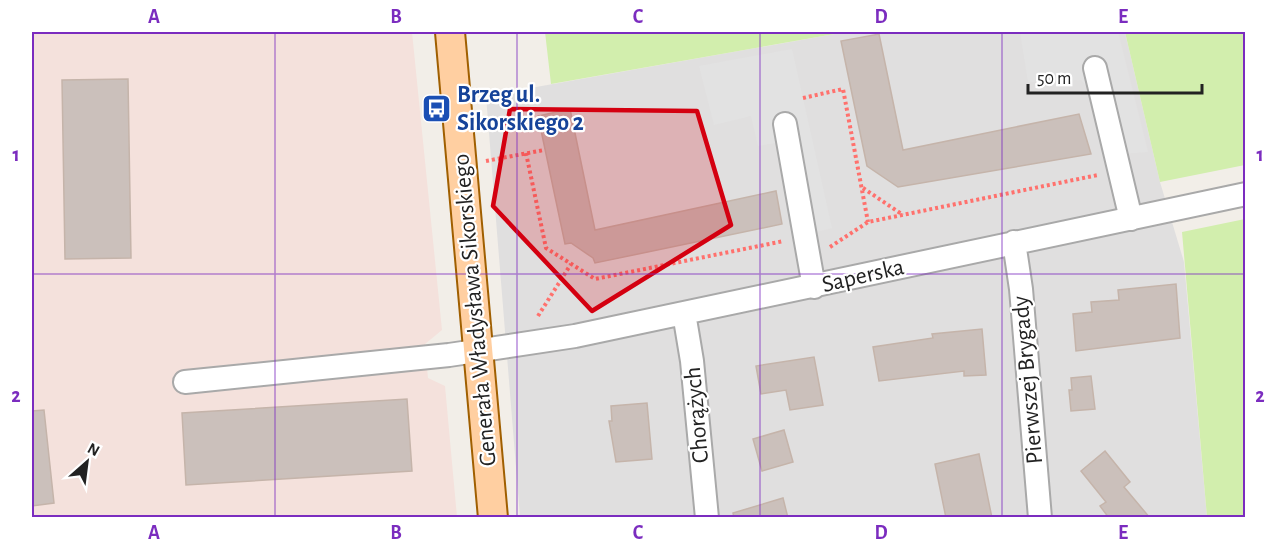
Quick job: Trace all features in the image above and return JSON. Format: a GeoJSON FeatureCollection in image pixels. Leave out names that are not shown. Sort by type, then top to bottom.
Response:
{"type":"FeatureCollection","features":[{"type":"Feature","properties":{"kind":"main road","name":"Generała Władysława Sikorskiego"},"geometry":{"type":"LineString","coordinates":[[450,32],[493,518]]}},
{"type":"Feature","properties":{"kind":"street"},"geometry":{"type":"LineString","coordinates":[[1095,68],[1131,219]]}},
{"type":"Feature","properties":{"kind":"street"},"geometry":{"type":"LineString","coordinates":[[785,124],[814,287]]}},
{"type":"Feature","properties":{"kind":"street","name":"Saperska"},"geometry":{"type":"LineString","coordinates":[[185,382],[478,351],[575,336],[1245,194]]}},
{"type":"Feature","properties":{"kind":"street","name":"Pierwszej Brygady"},"geometry":{"type":"LineString","coordinates":[[1014,242],[1021,289],[1040,518]]}},
{"type":"Feature","properties":{"kind":"street","name":"Chorążych"},"geometry":{"type":"LineString","coordinates":[[684,313],[692,361],[707,518]]}},
{"type":"Feature","properties":{"kind":"path"},"geometry":{"type":"LineString","coordinates":[[803,98],[843,89],[868,222]]}},
{"type":"Feature","properties":{"kind":"path"},"geometry":{"type":"LineString","coordinates":[[487,171],[486,160],[543,150]]}},
{"type":"Feature","properties":{"kind":"path"},"geometry":{"type":"LineString","coordinates":[[526,153],[546,248],[595,279],[806,243],[832,246],[868,222],[1119,170]]}},
{"type":"Feature","properties":{"kind":"path"},"geometry":{"type":"LineString","coordinates":[[862,188],[903,215]]}},
{"type":"Feature","properties":{"kind":"path"},"geometry":{"type":"LineString","coordinates":[[538,316],[571,264]]}},
{"type":"Feature","properties":{"kind":"highlighted area"},"geometry":{"type":"Polygon","coordinates":[[[510,109],[697,111],[731,225],[592,311],[493,206],[510,109]]]}},
{"type":"Feature","properties":{"kind":"shaded area"},"geometry":{"type":"Polygon","coordinates":[[[32,32],[412,32],[442,330],[425,344],[426,358],[428,378],[445,386],[457,517],[32,517],[32,32]]]}},
{"type":"Feature","properties":{"kind":"shaded area"},"geometry":{"type":"Polygon","coordinates":[[[846,32],[1125,32],[1160,182],[1184,262],[1207,517],[520,517],[486,96],[846,32]]]}},
{"type":"Feature","properties":{"kind":"shaded area"},"geometry":{"type":"Polygon","coordinates":[[[1020,32],[1118,32],[1148,152],[1106,155],[1091,91],[1081,80],[1028,82],[1020,32]]]}},
{"type":"Feature","properties":{"kind":"shaded area"},"geometry":{"type":"Polygon","coordinates":[[[792,49],[832,228],[796,237],[776,143],[758,146],[751,116],[714,125],[699,66],[792,49]]]}},
{"type":"Feature","properties":{"kind":"green space"},"geometry":{"type":"Polygon","coordinates":[[[545,32],[846,32],[551,84],[545,32]]]}},
{"type":"Feature","properties":{"kind":"green space"},"geometry":{"type":"Polygon","coordinates":[[[1125,32],[1245,32],[1245,165],[1160,182],[1125,32]]]}},
{"type":"Feature","properties":{"kind":"green space"},"geometry":{"type":"Polygon","coordinates":[[[1245,219],[1245,517],[1207,517],[1182,232],[1245,219]]]}},
{"type":"Feature","properties":{"kind":"building"},"geometry":{"type":"Polygon","coordinates":[[[879,34],[903,150],[1079,114],[1091,154],[898,187],[867,166],[841,41],[879,34]]]}},
{"type":"Feature","properties":{"kind":"building"},"geometry":{"type":"Polygon","coordinates":[[[128,79],[131,258],[65,259],[62,80],[128,79]]]}},
{"type":"Feature","properties":{"kind":"building"},"geometry":{"type":"Polygon","coordinates":[[[570,109],[595,230],[776,191],[782,224],[595,263],[593,258],[571,243],[565,244],[538,116],[570,109]]]}},
{"type":"Feature","properties":{"kind":"building"},"geometry":{"type":"Polygon","coordinates":[[[1176,284],[1180,338],[1076,351],[1073,314],[1092,312],[1091,302],[1119,300],[1118,290],[1176,284]]]}},
{"type":"Feature","properties":{"kind":"building"},"geometry":{"type":"Polygon","coordinates":[[[982,329],[986,375],[964,376],[964,371],[879,381],[873,347],[933,338],[932,334],[982,329]]]}},
{"type":"Feature","properties":{"kind":"building"},"geometry":{"type":"Polygon","coordinates":[[[814,357],[823,405],[790,410],[786,390],[761,394],[756,366],[814,357]]]}},
{"type":"Feature","properties":{"kind":"building"},"geometry":{"type":"Polygon","coordinates":[[[1091,376],[1095,409],[1071,411],[1069,390],[1072,390],[1071,378],[1091,376]]]}},
{"type":"Feature","properties":{"kind":"building"},"geometry":{"type":"Polygon","coordinates":[[[407,399],[412,471],[186,485],[182,413],[407,399]]]}},
{"type":"Feature","properties":{"kind":"building"},"geometry":{"type":"Polygon","coordinates":[[[647,403],[652,459],[616,462],[609,421],[612,421],[611,406],[647,403]]]}},
{"type":"Feature","properties":{"kind":"building"},"geometry":{"type":"Polygon","coordinates":[[[44,410],[54,503],[32,506],[32,411],[44,410]]]}},
{"type":"Feature","properties":{"kind":"building"},"geometry":{"type":"Polygon","coordinates":[[[784,430],[793,462],[762,471],[753,439],[784,430]]]}},
{"type":"Feature","properties":{"kind":"building"},"geometry":{"type":"Polygon","coordinates":[[[1105,451],[1130,482],[1124,487],[1150,518],[1109,518],[1100,506],[1106,502],[1081,471],[1105,451]]]}},
{"type":"Feature","properties":{"kind":"building"},"geometry":{"type":"Polygon","coordinates":[[[979,454],[992,518],[946,518],[935,464],[979,454]]]}},
{"type":"Feature","properties":{"kind":"building"},"geometry":{"type":"Polygon","coordinates":[[[783,498],[788,518],[734,518],[733,513],[783,498]]]}},
{"type":"Feature","properties":{"kind":"place","name":"Brzeg ul. Sikorskiego 2"},"geometry":{"type":"Point","coordinates":[436,109]}}]}
